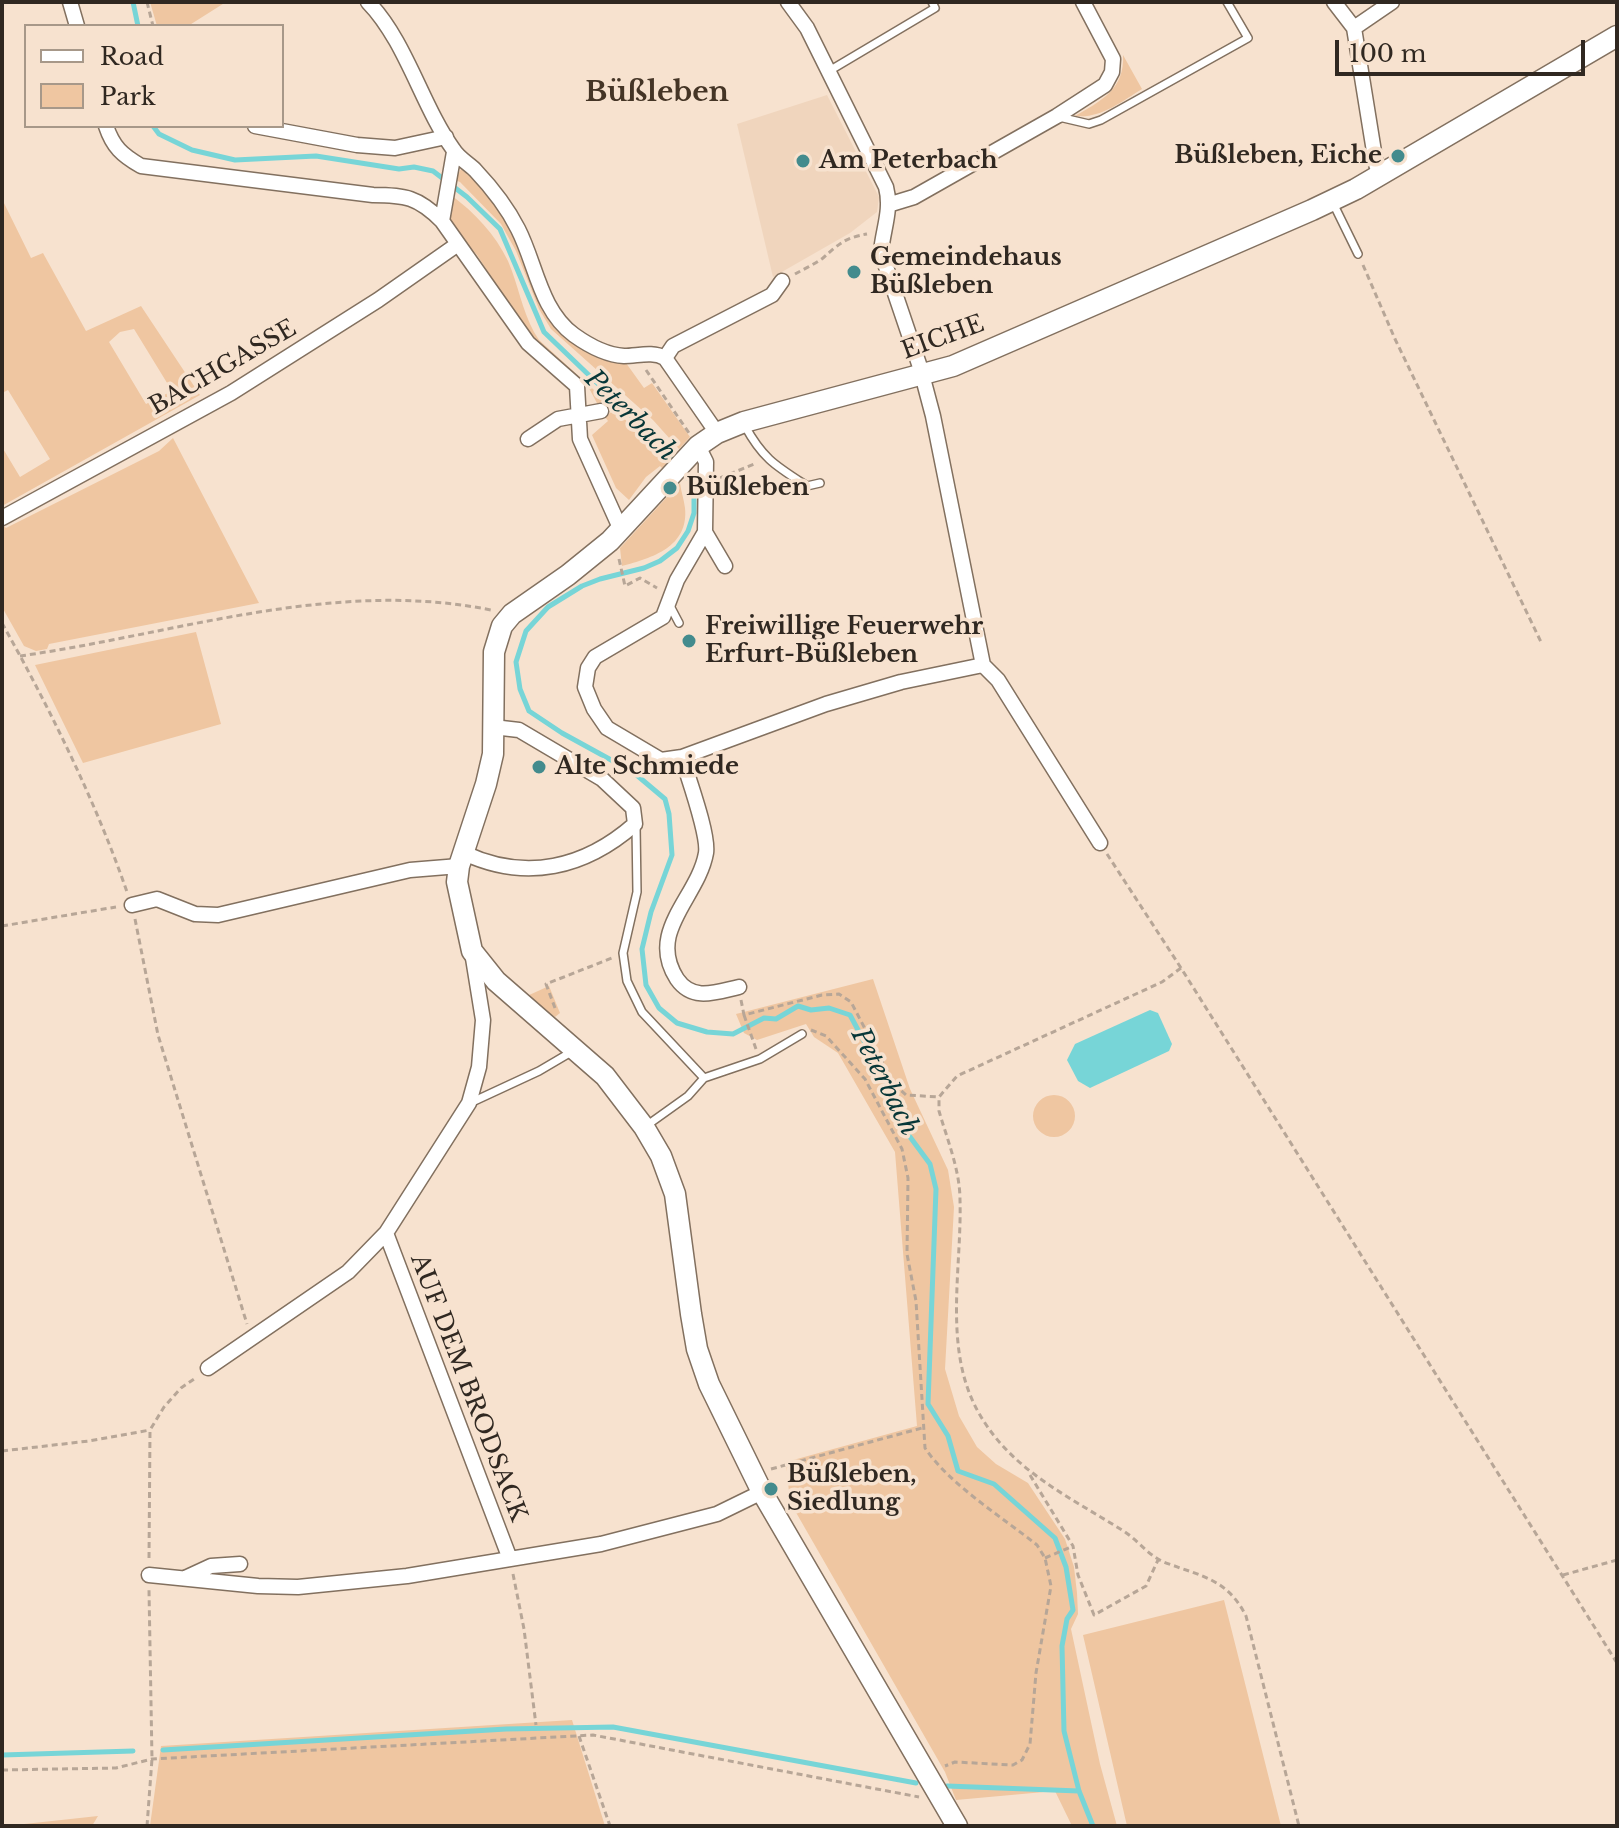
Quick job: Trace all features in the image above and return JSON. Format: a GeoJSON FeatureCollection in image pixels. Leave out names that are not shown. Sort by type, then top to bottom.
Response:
{"type":"FeatureCollection","features":[{"type":"Feature","properties":{"kind":"street"},"geometry":{"type":"LineString","coordinates":[[70,2],[76,24]]}},
{"type":"Feature","properties":{"kind":"street"},"geometry":{"type":"LineString","coordinates":[[368,2],[399,49],[454,152],[497,194],[531,257],[545,300],[571,333],[607,353],[657,353],[665,358],[717,433]]}},
{"type":"Feature","properties":{"kind":"street"},"geometry":{"type":"LineString","coordinates":[[788,2],[807,28],[886,187],[891,204],[881,252],[933,416],[983,665],[998,680],[1100,843]]}},
{"type":"Feature","properties":{"kind":"street"},"geometry":{"type":"LineString","coordinates":[[891,204],[914,197],[1057,116],[1105,85],[1112,72],[1113,59],[1083,2]]}},
{"type":"Feature","properties":{"kind":"street"},"geometry":{"type":"LineString","coordinates":[[1334,2],[1354,28],[1380,175]]}},
{"type":"Feature","properties":{"kind":"street"},"geometry":{"type":"LineString","coordinates":[[1354,28],[1392,2]]}},
{"type":"Feature","properties":{"kind":"street","name":"EICHE"},"geometry":{"type":"LineString","coordinates":[[512,614],[568,575],[621,530],[686,460],[717,433],[744,422],[922,376],[968,359],[1332,201],[1617,36]]}},
{"type":"Feature","properties":{"kind":"street"},"geometry":{"type":"LineString","coordinates":[[107,128],[111,142],[123,156],[141,166],[373,195],[404,195],[427,206],[442,221],[528,343],[577,386],[580,439],[621,530]]}},
{"type":"Feature","properties":{"kind":"street"},"geometry":{"type":"LineString","coordinates":[[266,128],[357,145],[395,148],[446,137]]}},
{"type":"Feature","properties":{"kind":"street"},"geometry":{"type":"LineString","coordinates":[[442,221],[454,152]]}},
{"type":"Feature","properties":{"kind":"street","name":"BACHGASSE"},"geometry":{"type":"LineString","coordinates":[[2,518],[231,393],[378,300],[458,244]]}},
{"type":"Feature","properties":{"kind":"street"},"geometry":{"type":"LineString","coordinates":[[665,358],[673,346],[772,295],[782,281]]}},
{"type":"Feature","properties":{"kind":"street"},"geometry":{"type":"LineString","coordinates":[[528,439],[558,419],[601,411]]}},
{"type":"Feature","properties":{"kind":"street"},"geometry":{"type":"LineString","coordinates":[[686,460],[706,462],[705,532],[669,599],[663,617],[595,657],[588,668],[585,687],[594,709],[607,728],[661,760],[682,757],[826,704],[901,682],[983,665]]}},
{"type":"Feature","properties":{"kind":"street"},"geometry":{"type":"LineString","coordinates":[[705,532],[725,566]]}},
{"type":"Feature","properties":{"kind":"street"},"geometry":{"type":"LineString","coordinates":[[512,614],[502,626],[494,652],[493,754],[457,882],[472,951],[496,981],[605,1076],[644,1127],[661,1156],[675,1194],[691,1314],[702,1363],[757,1483],[957,1826]]}},
{"type":"Feature","properties":{"kind":"street"},"geometry":{"type":"LineString","coordinates":[[132,905],[157,899],[195,914],[218,915],[461,860],[508,869],[551,868],[596,852],[635,824],[633,808],[602,779],[519,730],[493,727]]}},
{"type":"Feature","properties":{"kind":"street"},"geometry":{"type":"LineString","coordinates":[[682,757],[707,850],[670,930],[666,946],[669,961],[681,985],[692,993],[706,995],[739,987]]}},
{"type":"Feature","properties":{"kind":"street","name":"AUF DEM BRODSACK"},"geometry":{"type":"LineString","coordinates":[[208,1368],[348,1272],[386,1233],[469,1103],[479,1067],[483,1020],[472,951]]}},
{"type":"Feature","properties":{"kind":"street","name":"AUF DEM BRODSACK"},"geometry":{"type":"LineString","coordinates":[[386,1233],[510,1559]]}},
{"type":"Feature","properties":{"kind":"street"},"geometry":{"type":"LineString","coordinates":[[149,1575],[298,1587],[407,1576],[601,1544],[717,1514],[757,1483]]}},
{"type":"Feature","properties":{"kind":"street"},"geometry":{"type":"LineString","coordinates":[[185,1578],[211,1566],[240,1564]]}},
{"type":"Feature","properties":{"kind":"lane"},"geometry":{"type":"LineString","coordinates":[[829,71],[935,8],[932,2]]}},
{"type":"Feature","properties":{"kind":"lane"},"geometry":{"type":"LineString","coordinates":[[1057,116],[1089,124],[1101,120],[1248,38],[1227,2]]}},
{"type":"Feature","properties":{"kind":"lane"},"geometry":{"type":"LineString","coordinates":[[1332,201],[1358,254]]}},
{"type":"Feature","properties":{"kind":"lane"},"geometry":{"type":"LineString","coordinates":[[744,422],[760,452],[807,486],[820,483]]}},
{"type":"Feature","properties":{"kind":"lane"},"geometry":{"type":"LineString","coordinates":[[669,599],[679,623]]}},
{"type":"Feature","properties":{"kind":"lane"},"geometry":{"type":"LineString","coordinates":[[635,824],[637,892],[623,953],[627,981],[642,1012],[704,1078]]}},
{"type":"Feature","properties":{"kind":"lane"},"geometry":{"type":"LineString","coordinates":[[644,1127],[688,1096],[704,1078],[760,1059],[802,1034]]}},
{"type":"Feature","properties":{"kind":"lane"},"geometry":{"type":"LineString","coordinates":[[469,1103],[539,1071],[575,1050]]}},
{"type":"Feature","properties":{"kind":"path"},"geometry":{"type":"LineString","coordinates":[[147,2],[152,24]]}},
{"type":"Feature","properties":{"kind":"path"},"geometry":{"type":"LineString","coordinates":[[782,281],[825,257],[829,249],[853,236],[883,233]]}},
{"type":"Feature","properties":{"kind":"path"},"geometry":{"type":"LineString","coordinates":[[1358,254],[1395,339],[1541,642]]}},
{"type":"Feature","properties":{"kind":"path"},"geometry":{"type":"LineString","coordinates":[[636,355],[686,460]]}},
{"type":"Feature","properties":{"kind":"path"},"geometry":{"type":"LineString","coordinates":[[706,484],[768,458]]}},
{"type":"Feature","properties":{"kind":"path"},"geometry":{"type":"LineString","coordinates":[[619,562],[625,586],[640,578],[669,599]]}},
{"type":"Feature","properties":{"kind":"path"},"geometry":{"type":"LineString","coordinates":[[20,656],[265,611],[353,601],[387,599],[512,614]]}},
{"type":"Feature","properties":{"kind":"path"},"geometry":{"type":"LineString","coordinates":[[2,623],[112,847],[132,905],[158,1035],[252,1339]]}},
{"type":"Feature","properties":{"kind":"path"},"geometry":{"type":"LineString","coordinates":[[1100,843],[1617,1663]]}},
{"type":"Feature","properties":{"kind":"path"},"geometry":{"type":"LineString","coordinates":[[2,926],[132,905]]}},
{"type":"Feature","properties":{"kind":"path"},"geometry":{"type":"LineString","coordinates":[[546,984],[623,953]]}},
{"type":"Feature","properties":{"kind":"path"},"geometry":{"type":"LineString","coordinates":[[1181,968],[1162,982],[957,1076],[939,1097],[939,1111],[960,1197],[956,1309],[965,1378],[978,1413],[993,1436],[1029,1473],[1128,1534],[1158,1560],[1194,1572],[1227,1589],[1238,1600],[1246,1616],[1299,1826]]}},
{"type":"Feature","properties":{"kind":"path"},"geometry":{"type":"LineString","coordinates":[[739,987],[744,1015],[760,1059]]}},
{"type":"Feature","properties":{"kind":"path"},"geometry":{"type":"LineString","coordinates":[[744,1015],[822,995],[839,994],[851,1002],[894,1084],[906,1095],[939,1097]]}},
{"type":"Feature","properties":{"kind":"path"},"geometry":{"type":"LineString","coordinates":[[802,1034],[813,1030],[826,1036],[848,1057],[865,1079],[902,1149],[908,1178],[907,1254],[916,1301],[925,1448],[935,1462],[1048,1557],[1051,1586],[1042,1632],[1030,1744],[1026,1754],[1013,1765],[948,1763],[929,1778]]}},
{"type":"Feature","properties":{"kind":"path"},"geometry":{"type":"LineString","coordinates":[[757,1483],[922,1428]]}},
{"type":"Feature","properties":{"kind":"path"},"geometry":{"type":"LineString","coordinates":[[2,1451],[150,1430]]}},
{"type":"Feature","properties":{"kind":"path"},"geometry":{"type":"LineString","coordinates":[[1029,1473],[1071,1547],[1094,1615],[1146,1586],[1158,1560]]}},
{"type":"Feature","properties":{"kind":"path"},"geometry":{"type":"LineString","coordinates":[[1048,1557],[1071,1547]]}},
{"type":"Feature","properties":{"kind":"path"},"geometry":{"type":"LineString","coordinates":[[510,1559],[524,1629],[536,1725]]}},
{"type":"Feature","properties":{"kind":"path"},"geometry":{"type":"LineString","coordinates":[[1562,1575],[1617,1560]]}},
{"type":"Feature","properties":{"kind":"path"},"geometry":{"type":"LineString","coordinates":[[2,1770],[116,1768],[152,1759],[593,1735],[916,1797],[941,1799]]}},
{"type":"Feature","properties":{"kind":"path"},"geometry":{"type":"LineString","coordinates":[[579,1736],[610,1826]]}},
{"type":"Feature","properties":{"kind":"shaded area","name":"Am Peterbach"},"geometry":{"type":"Polygon","coordinates":[[[827,95],[879,197],[877,212],[850,233],[773,277],[737,124],[827,95]]]}},
{"type":"Feature","properties":{"kind":"green space"},"geometry":{"type":"Polygon","coordinates":[[[150,2],[226,2],[191,24],[156,24],[150,2]]]}},
{"type":"Feature","properties":{"kind":"green space"},"geometry":{"type":"Polygon","coordinates":[[[1123,55],[1142,89],[1102,112],[1075,116],[1110,93],[1120,77],[1123,55]]]}},
{"type":"Feature","properties":{"kind":"green space"},"geometry":{"type":"Polygon","coordinates":[[[461,169],[483,190],[506,222],[535,293],[552,322],[580,347],[602,358],[626,363],[644,388],[652,383],[690,437],[679,449],[653,420],[551,329],[501,224],[455,180],[461,169]]]}},
{"type":"Feature","properties":{"kind":"green space"},"geometry":{"type":"Polygon","coordinates":[[[451,195],[484,225],[503,251],[526,315],[539,340],[604,399],[598,405],[590,390],[525,329],[450,219],[451,195]]]}},
{"type":"Feature","properties":{"kind":"green space"},"geometry":{"type":"Polygon","coordinates":[[[2,199],[31,258],[43,253],[86,331],[141,306],[200,395],[2,506],[2,447],[20,477],[50,459],[8,390],[2,393],[2,199]],[[134,329],[120,332],[109,342],[146,404],[172,391],[134,329]]]}},
{"type":"Feature","properties":{"kind":"green space"},"geometry":{"type":"Polygon","coordinates":[[[615,409],[667,463],[646,477],[629,500],[616,488],[592,435],[608,421],[605,417],[615,409]]]}},
{"type":"Feature","properties":{"kind":"green space"},"geometry":{"type":"Polygon","coordinates":[[[173,438],[259,603],[49,644],[47,649],[36,651],[24,646],[2,607],[2,524],[6,528],[159,451],[173,438]]]}},
{"type":"Feature","properties":{"kind":"green space"},"geometry":{"type":"Polygon","coordinates":[[[680,483],[685,521],[675,541],[656,554],[622,566],[620,548],[680,483]]]}},
{"type":"Feature","properties":{"kind":"green space"},"geometry":{"type":"Polygon","coordinates":[[[196,632],[221,724],[83,763],[35,665],[196,632]]]}},
{"type":"Feature","properties":{"kind":"green space"},"geometry":{"type":"Polygon","coordinates":[[[873,979],[910,1089],[948,1170],[954,1207],[945,1369],[959,1416],[977,1447],[996,1464],[1028,1483],[1065,1539],[1074,1567],[1077,1593],[1078,1614],[1071,1629],[1100,1764],[1117,1826],[1072,1826],[1055,1791],[956,1800],[945,1772],[790,1502],[786,1462],[917,1426],[895,1152],[838,1053],[814,1037],[806,1024],[757,1040],[744,1033],[736,1014],[873,979]]]}},
{"type":"Feature","properties":{"kind":"green space"},"geometry":{"type":"Polygon","coordinates":[[[549,986],[560,1013],[555,1017],[527,996],[549,986]]]}},
{"type":"Feature","properties":{"kind":"green space"},"geometry":{"type":"Polygon","coordinates":[[[1054,1095],[1069,1101],[1075,1116],[1069,1131],[1054,1137],[1039,1131],[1033,1116],[1039,1101],[1054,1095]]]}},
{"type":"Feature","properties":{"kind":"green space"},"geometry":{"type":"Polygon","coordinates":[[[1224,1600],[1281,1826],[1127,1826],[1083,1635],[1224,1600]]]}},
{"type":"Feature","properties":{"kind":"green space"},"geometry":{"type":"Polygon","coordinates":[[[572,1720],[605,1826],[150,1826],[161,1746],[572,1720]]]}},
{"type":"Feature","properties":{"kind":"green space"},"geometry":{"type":"Polygon","coordinates":[[[98,1816],[92,1826],[6,1826],[98,1816]]]}},
{"type":"Feature","properties":{"kind":"water"},"geometry":{"type":"Polygon","coordinates":[[[1150,1010],[1158,1013],[1172,1044],[1169,1051],[1090,1088],[1078,1081],[1067,1060],[1075,1044],[1150,1010]]]}},
{"type":"Feature","properties":{"kind":"waterway","name":"Peterbach"},"geometry":{"type":"LineString","coordinates":[[133,2],[138,24]]}},
{"type":"Feature","properties":{"kind":"waterway","name":"Peterbach"},"geometry":{"type":"LineString","coordinates":[[154,128],[159,134],[192,150],[235,160],[316,156],[433,171],[467,197],[500,229],[544,332],[678,463]]}},
{"type":"Feature","properties":{"kind":"waterway","name":"Peterbach"},"geometry":{"type":"LineString","coordinates":[[684,471],[694,491],[694,513],[688,531],[677,548],[644,568],[582,586],[548,607],[526,631],[516,662],[520,689],[529,711],[633,772],[665,799],[672,855],[651,912],[642,949],[646,985],[659,1008],[677,1023],[707,1032],[733,1034],[764,1018],[776,1019],[798,1006],[811,1010],[829,1008],[850,1015],[886,1082],[899,1122],[930,1164],[936,1189],[928,1404],[948,1436],[958,1471],[994,1484],[1055,1538],[1066,1567],[1073,1610],[1067,1619],[1062,1646],[1064,1731],[1079,1791],[1093,1826]]}},
{"type":"Feature","properties":{"kind":"waterway"},"geometry":{"type":"LineString","coordinates":[[163,1750],[506,1729],[613,1727],[916,1783]]}},
{"type":"Feature","properties":{"kind":"waterway"},"geometry":{"type":"LineString","coordinates":[[2,1755],[133,1751]]}},
{"type":"Feature","properties":{"kind":"waterway"},"geometry":{"type":"LineString","coordinates":[[947,1786],[1079,1791]]}},
{"type":"Feature","properties":{"kind":"place","name":"Büßleben, Eiche"},"geometry":{"type":"Point","coordinates":[1398,156]}},
{"type":"Feature","properties":{"kind":"place","name":"Am Peterbach"},"geometry":{"type":"Point","coordinates":[803,161]}},
{"type":"Feature","properties":{"kind":"place","name":"Gemeindehaus Büßleben"},"geometry":{"type":"Point","coordinates":[854,272]}},
{"type":"Feature","properties":{"kind":"place","name":"Büßleben"},"geometry":{"type":"Point","coordinates":[670,488]}},
{"type":"Feature","properties":{"kind":"place","name":"Freiwillige Feuerwehr Erfurt-Büßleben"},"geometry":{"type":"Point","coordinates":[689,641]}},
{"type":"Feature","properties":{"kind":"place","name":"Alte Schmiede"},"geometry":{"type":"Point","coordinates":[539,767]}},
{"type":"Feature","properties":{"kind":"place","name":"Büßleben, Siedlung"},"geometry":{"type":"Point","coordinates":[771,1489]}},
{"type":"Feature","properties":{"kind":"district","name":"Büßleben"},"geometry":{"type":"Point","coordinates":[657,93]}}]}
